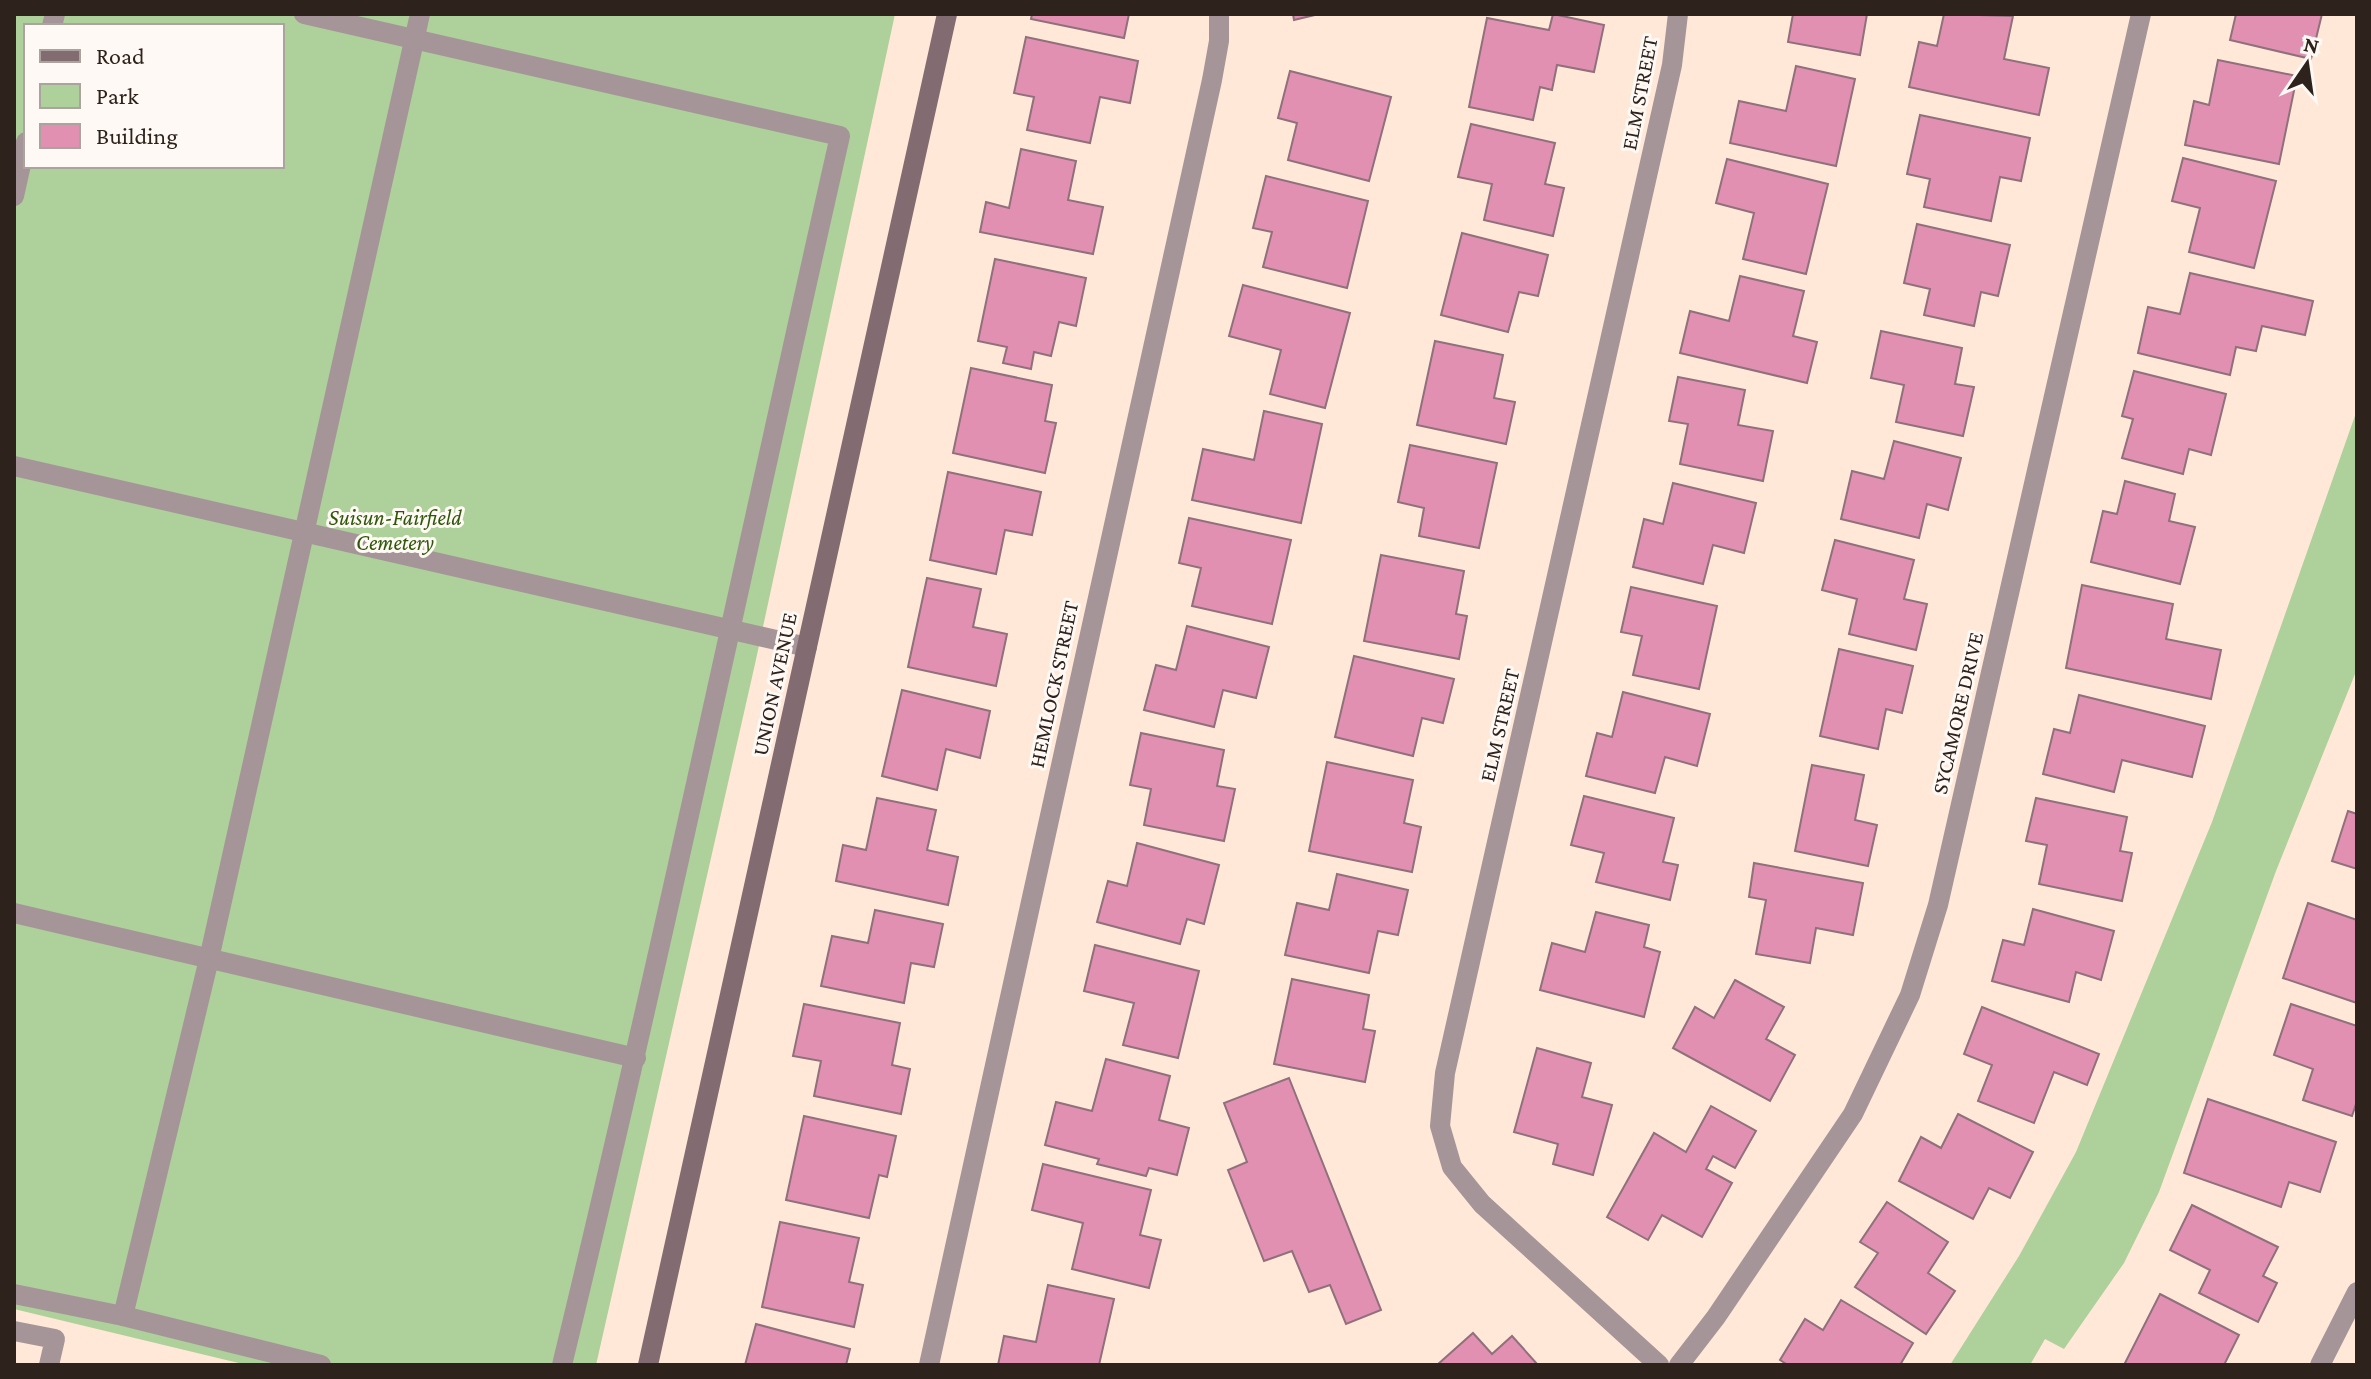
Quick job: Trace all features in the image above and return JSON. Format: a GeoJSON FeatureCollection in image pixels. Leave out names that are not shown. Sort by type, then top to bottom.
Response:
{"type":"FeatureCollection","features":[{"type":"Feature","properties":{"kind":"street"},"geometry":{"type":"LineString","coordinates":[[304,14],[840,136],[636,1058],[562,1365]]}},
{"type":"Feature","properties":{"kind":"street"},"geometry":{"type":"LineString","coordinates":[[123,1316],[209,959],[420,14]]}},
{"type":"Feature","properties":{"kind":"street","name":"UNION AVENUE"},"geometry":{"type":"LineString","coordinates":[[648,1365],[947,14]]}},
{"type":"Feature","properties":{"kind":"street","name":"HEMLOCK STREET"},"geometry":{"type":"LineString","coordinates":[[929,1365],[1212,80],[1219,41],[1219,14]]}},
{"type":"Feature","properties":{"kind":"street","name":"ELM STREET"},"geometry":{"type":"LineString","coordinates":[[1659,1365],[1482,1204],[1452,1167],[1440,1126],[1445,1073],[1672,65],[1678,14]]}},
{"type":"Feature","properties":{"kind":"street","name":"SYCAMORE DRIVE"},"geometry":{"type":"LineString","coordinates":[[1679,1365],[1716,1317],[1853,1114],[1910,995],[1938,905],[2141,14]]}},
{"type":"Feature","properties":{"kind":"street"},"geometry":{"type":"LineString","coordinates":[[14,196],[24,151]]}},
{"type":"Feature","properties":{"kind":"street"},"geometry":{"type":"LineString","coordinates":[[14,466],[807,647]]}},
{"type":"Feature","properties":{"kind":"street"},"geometry":{"type":"LineString","coordinates":[[14,913],[636,1058]]}},
{"type":"Feature","properties":{"kind":"street"},"geometry":{"type":"LineString","coordinates":[[2320,1365],[2357,1292]]}},
{"type":"Feature","properties":{"kind":"street"},"geometry":{"type":"LineString","coordinates":[[14,1294],[123,1316],[321,1365]]}},
{"type":"Feature","properties":{"kind":"street"},"geometry":{"type":"LineString","coordinates":[[14,1331],[55,1339],[49,1365]]}},
{"type":"Feature","properties":{"kind":"green space","name":"Suisun-Fairfield Cemetery"},"geometry":{"type":"Polygon","coordinates":[[[14,14],[895,14],[755,664],[596,1365],[247,1365],[14,1309],[14,14]]]}},
{"type":"Feature","properties":{"kind":"green space"},"geometry":{"type":"Polygon","coordinates":[[[2357,410],[2357,669],[2276,871],[2159,1192],[2124,1263],[2064,1349],[2045,1339],[2030,1365],[1950,1365],[2019,1256],[2076,1152],[2212,822],[2357,410]]]}},
{"type":"Feature","properties":{"kind":"building"},"geometry":{"type":"Polygon","coordinates":[[[1032,14],[1129,14],[1124,38],[1031,19],[1032,14]]]}},
{"type":"Feature","properties":{"kind":"building"},"geometry":{"type":"Polygon","coordinates":[[[1293,14],[1319,14],[1294,20],[1293,14]]]}},
{"type":"Feature","properties":{"kind":"building"},"geometry":{"type":"Polygon","coordinates":[[[1553,14],[1604,25],[1594,72],[1557,65],[1552,90],[1540,87],[1533,120],[1469,107],[1487,18],[1549,30],[1553,14]]]}},
{"type":"Feature","properties":{"kind":"building"},"geometry":{"type":"Polygon","coordinates":[[[1793,14],[1867,14],[1860,55],[1788,42],[1793,14]]]}},
{"type":"Feature","properties":{"kind":"building"},"geometry":{"type":"Polygon","coordinates":[[[1944,14],[2013,16],[2004,59],[2049,68],[2039,115],[1909,87],[1919,42],[1937,46],[1944,14]]]}},
{"type":"Feature","properties":{"kind":"building"},"geometry":{"type":"Polygon","coordinates":[[[2236,14],[2322,14],[2311,59],[2230,40],[2236,14]]]}},
{"type":"Feature","properties":{"kind":"building"},"geometry":{"type":"Polygon","coordinates":[[[1026,37],[1138,61],[1130,103],[1100,97],[1090,143],[1027,130],[1034,97],[1014,93],[1026,37]]]}},
{"type":"Feature","properties":{"kind":"building"},"geometry":{"type":"Polygon","coordinates":[[[2218,60],[2297,76],[2279,164],[2185,145],[2194,101],[2209,105],[2218,60]]]}},
{"type":"Feature","properties":{"kind":"building"},"geometry":{"type":"Polygon","coordinates":[[[1796,66],[1855,79],[1836,166],[1730,143],[1739,101],[1786,111],[1796,66]]]}},
{"type":"Feature","properties":{"kind":"building"},"geometry":{"type":"Polygon","coordinates":[[[1290,71],[1391,97],[1369,181],[1288,160],[1297,123],[1278,118],[1290,71]]]}},
{"type":"Feature","properties":{"kind":"building"},"geometry":{"type":"Polygon","coordinates":[[[1920,115],[2030,138],[2021,181],[2000,177],[1991,221],[1924,207],[1930,179],[1907,174],[1920,115]]]}},
{"type":"Feature","properties":{"kind":"building"},"geometry":{"type":"Polygon","coordinates":[[[1471,124],[1555,143],[1545,184],[1564,188],[1553,236],[1484,220],[1492,184],[1458,177],[1471,124]]]}},
{"type":"Feature","properties":{"kind":"building"},"geometry":{"type":"Polygon","coordinates":[[[1021,149],[1076,161],[1068,200],[1103,207],[1093,254],[980,232],[986,202],[1009,208],[1021,149]]]}},
{"type":"Feature","properties":{"kind":"building"},"geometry":{"type":"Polygon","coordinates":[[[2183,158],[2276,181],[2254,268],[2189,252],[2200,208],[2172,201],[2183,158]]]}},
{"type":"Feature","properties":{"kind":"building"},"geometry":{"type":"Polygon","coordinates":[[[1727,159],[1828,184],[1806,274],[1743,259],[1754,213],[1716,203],[1727,159]]]}},
{"type":"Feature","properties":{"kind":"building"},"geometry":{"type":"Polygon","coordinates":[[[1266,176],[1368,201],[1347,288],[1263,267],[1272,232],[1253,228],[1266,176]]]}},
{"type":"Feature","properties":{"kind":"building"},"geometry":{"type":"Polygon","coordinates":[[[1917,224],[2010,245],[1998,296],[1981,292],[1974,326],[1924,315],[1930,289],[1904,283],[1917,224]]]}},
{"type":"Feature","properties":{"kind":"building"},"geometry":{"type":"Polygon","coordinates":[[[1462,233],[1548,255],[1538,296],[1519,292],[1508,332],[1441,315],[1462,233]]]}},
{"type":"Feature","properties":{"kind":"building"},"geometry":{"type":"Polygon","coordinates":[[[995,259],[1086,278],[1076,326],[1059,322],[1051,356],[1034,352],[1031,369],[1003,363],[1007,347],[978,341],[995,259]]]}},
{"type":"Feature","properties":{"kind":"building"},"geometry":{"type":"Polygon","coordinates":[[[2190,273],[2313,301],[2305,335],[2262,326],[2256,351],[2236,347],[2230,375],[2138,353],[2148,307],[2180,314],[2190,273]]]}},
{"type":"Feature","properties":{"kind":"building"},"geometry":{"type":"Polygon","coordinates":[[[1740,276],[1804,291],[1793,336],[1817,342],[1807,383],[1680,353],[1690,311],[1729,321],[1740,276]]]}},
{"type":"Feature","properties":{"kind":"building"},"geometry":{"type":"Polygon","coordinates":[[[1243,285],[1350,313],[1325,408],[1270,394],[1281,350],[1229,336],[1243,285]]]}},
{"type":"Feature","properties":{"kind":"building"},"geometry":{"type":"Polygon","coordinates":[[[1881,331],[1962,348],[1955,384],[1974,387],[1963,436],[1896,422],[1904,385],[1871,378],[1881,331]]]}},
{"type":"Feature","properties":{"kind":"building"},"geometry":{"type":"Polygon","coordinates":[[[1435,341],[1503,355],[1494,398],[1515,402],[1506,444],[1417,425],[1435,341]]]}},
{"type":"Feature","properties":{"kind":"building"},"geometry":{"type":"Polygon","coordinates":[[[971,368],[1052,385],[1045,421],[1056,423],[1045,473],[953,453],[971,368]]]}},
{"type":"Feature","properties":{"kind":"building"},"geometry":{"type":"Polygon","coordinates":[[[2134,371],[2226,394],[2211,455],[2189,449],[2183,474],[2122,458],[2133,419],[2122,416],[2134,371]]]}},
{"type":"Feature","properties":{"kind":"building"},"geometry":{"type":"Polygon","coordinates":[[[1678,377],[1745,390],[1738,425],[1773,431],[1763,481],[1680,464],[1688,424],[1669,421],[1678,377]]]}},
{"type":"Feature","properties":{"kind":"building"},"geometry":{"type":"Polygon","coordinates":[[[1264,411],[1322,424],[1301,523],[1192,500],[1203,449],[1254,460],[1264,411]]]}},
{"type":"Feature","properties":{"kind":"building"},"geometry":{"type":"Polygon","coordinates":[[[1894,441],[1961,458],[1948,510],[1927,504],[1919,538],[1841,519],[1852,471],[1884,479],[1894,441]]]}},
{"type":"Feature","properties":{"kind":"building"},"geometry":{"type":"Polygon","coordinates":[[[1410,445],[1497,463],[1479,548],[1419,536],[1424,508],[1398,502],[1410,445]]]}},
{"type":"Feature","properties":{"kind":"building"},"geometry":{"type":"Polygon","coordinates":[[[948,472],[1041,492],[1032,535],[1005,530],[996,574],[930,560],[948,472]]]}},
{"type":"Feature","properties":{"kind":"building"},"geometry":{"type":"Polygon","coordinates":[[[2125,481],[2175,494],[2169,521],[2195,527],[2180,584],[2091,562],[2103,511],[2117,514],[2125,481]]]}},
{"type":"Feature","properties":{"kind":"building"},"geometry":{"type":"Polygon","coordinates":[[[1673,483],[1756,503],[1744,553],[1713,545],[1703,584],[1633,567],[1644,519],[1663,524],[1673,483]]]}},
{"type":"Feature","properties":{"kind":"building"},"geometry":{"type":"Polygon","coordinates":[[[1189,518],[1291,540],[1272,624],[1192,606],[1201,568],[1179,563],[1189,518]]]}},
{"type":"Feature","properties":{"kind":"building"},"geometry":{"type":"Polygon","coordinates":[[[1835,540],[1914,560],[1904,599],[1927,604],[1916,650],[1849,634],[1857,599],[1822,590],[1835,540]]]}},
{"type":"Feature","properties":{"kind":"building"},"geometry":{"type":"Polygon","coordinates":[[[1381,555],[1464,571],[1456,614],[1467,616],[1459,659],[1364,641],[1381,555]]]}},
{"type":"Feature","properties":{"kind":"building"},"geometry":{"type":"Polygon","coordinates":[[[927,578],[981,589],[973,627],[1007,634],[996,686],[908,667],[927,578]]]}},
{"type":"Feature","properties":{"kind":"building"},"geometry":{"type":"Polygon","coordinates":[[[2082,585],[2173,604],[2166,639],[2221,650],[2211,699],[2066,668],[2082,585]]]}},
{"type":"Feature","properties":{"kind":"building"},"geometry":{"type":"Polygon","coordinates":[[[1631,587],[1717,606],[1699,689],[1633,675],[1642,636],[1621,632],[1631,587]]]}},
{"type":"Feature","properties":{"kind":"building"},"geometry":{"type":"Polygon","coordinates":[[[1187,626],[1269,647],[1256,698],[1223,690],[1214,727],[1144,710],[1156,665],[1176,670],[1187,626]]]}},
{"type":"Feature","properties":{"kind":"building"},"geometry":{"type":"Polygon","coordinates":[[[1839,649],[1913,666],[1902,713],[1886,709],[1878,749],[1820,736],[1839,649]]]}},
{"type":"Feature","properties":{"kind":"building"},"geometry":{"type":"Polygon","coordinates":[[[1354,656],[1454,679],[1443,723],[1422,718],[1413,756],[1335,737],[1354,656]]]}},
{"type":"Feature","properties":{"kind":"building"},"geometry":{"type":"Polygon","coordinates":[[[902,690],[990,711],[980,758],[946,749],[937,790],[882,776],[902,690]]]}},
{"type":"Feature","properties":{"kind":"building"},"geometry":{"type":"Polygon","coordinates":[[[1623,692],[1710,714],[1697,766],[1665,757],[1655,793],[1586,776],[1597,733],[1612,737],[1623,692]]]}},
{"type":"Feature","properties":{"kind":"building"},"geometry":{"type":"Polygon","coordinates":[[[2079,695],[2205,726],[2192,777],[2122,760],[2114,792],[2043,774],[2054,729],[2070,733],[2079,695]]]}},
{"type":"Feature","properties":{"kind":"building"},"geometry":{"type":"Polygon","coordinates":[[[1141,733],[1224,750],[1217,786],[1235,789],[1224,841],[1144,825],[1151,789],[1130,785],[1141,733]]]}},
{"type":"Feature","properties":{"kind":"building"},"geometry":{"type":"Polygon","coordinates":[[[1327,762],[1413,780],[1404,823],[1421,827],[1412,872],[1309,851],[1327,762]]]}},
{"type":"Feature","properties":{"kind":"building"},"geometry":{"type":"Polygon","coordinates":[[[1812,765],[1864,775],[1855,820],[1877,825],[1868,866],[1795,851],[1812,765]]]}},
{"type":"Feature","properties":{"kind":"building"},"geometry":{"type":"Polygon","coordinates":[[[1584,796],[1674,818],[1663,862],[1678,865],[1670,900],[1596,882],[1604,853],[1571,845],[1584,796]]]}},
{"type":"Feature","properties":{"kind":"building"},"geometry":{"type":"Polygon","coordinates":[[[877,798],[936,810],[927,850],[958,857],[948,905],[836,881],[843,845],[866,850],[877,798]]]}},
{"type":"Feature","properties":{"kind":"building"},"geometry":{"type":"Polygon","coordinates":[[[2036,798],[2127,817],[2120,851],[2132,853],[2122,901],[2039,884],[2047,845],[2026,841],[2036,798]]]}},
{"type":"Feature","properties":{"kind":"building"},"geometry":{"type":"Polygon","coordinates":[[[2348,811],[2357,814],[2357,869],[2332,861],[2348,811]]]}},
{"type":"Feature","properties":{"kind":"building"},"geometry":{"type":"Polygon","coordinates":[[[1137,843],[1219,865],[1204,924],[1187,919],[1180,944],[1097,922],[1108,881],[1127,886],[1137,843]]]}},
{"type":"Feature","properties":{"kind":"building"},"geometry":{"type":"Polygon","coordinates":[[[1754,863],[1863,883],[1853,935],[1816,928],[1810,963],[1756,954],[1766,900],[1749,897],[1754,863]]]}},
{"type":"Feature","properties":{"kind":"building"},"geometry":{"type":"Polygon","coordinates":[[[1337,874],[1408,890],[1398,935],[1378,931],[1369,973],[1285,955],[1297,903],[1329,910],[1337,874]]]}},
{"type":"Feature","properties":{"kind":"building"},"geometry":{"type":"Polygon","coordinates":[[[2308,903],[2357,920],[2357,1003],[2283,978],[2308,903]]]}},
{"type":"Feature","properties":{"kind":"building"},"geometry":{"type":"Polygon","coordinates":[[[2033,909],[2114,931],[2101,980],[2076,972],[2069,1002],[1992,981],[2003,940],[2024,945],[2033,909]]]}},
{"type":"Feature","properties":{"kind":"building"},"geometry":{"type":"Polygon","coordinates":[[[875,910],[943,924],[934,967],[911,963],[904,1003],[821,986],[832,936],[868,943],[875,910]]]}},
{"type":"Feature","properties":{"kind":"building"},"geometry":{"type":"Polygon","coordinates":[[[1596,912],[1649,925],[1644,947],[1660,952],[1644,1017],[1540,990],[1552,943],[1585,952],[1596,912]]]}},
{"type":"Feature","properties":{"kind":"building"},"geometry":{"type":"Polygon","coordinates":[[[1095,945],[1199,971],[1178,1058],[1123,1045],[1134,1003],[1084,991],[1095,945]]]}},
{"type":"Feature","properties":{"kind":"building"},"geometry":{"type":"Polygon","coordinates":[[[1292,979],[1369,995],[1363,1029],[1375,1031],[1365,1082],[1274,1064],[1292,979]]]}},
{"type":"Feature","properties":{"kind":"building"},"geometry":{"type":"Polygon","coordinates":[[[1735,980],[1784,1007],[1766,1039],[1795,1055],[1770,1101],[1673,1048],[1695,1007],[1714,1018],[1735,980]]]}},
{"type":"Feature","properties":{"kind":"building"},"geometry":{"type":"Polygon","coordinates":[[[804,1004],[900,1023],[892,1065],[910,1069],[901,1114],[814,1096],[821,1061],[793,1056],[804,1004]]]}},
{"type":"Feature","properties":{"kind":"building"},"geometry":{"type":"Polygon","coordinates":[[[2291,1004],[2357,1026],[2357,1101],[2352,1116],[2303,1100],[2313,1069],[2274,1055],[2291,1004]]]}},
{"type":"Feature","properties":{"kind":"building"},"geometry":{"type":"Polygon","coordinates":[[[1982,1007],[2099,1054],[2087,1085],[2054,1072],[2034,1123],[1978,1101],[1992,1065],[1964,1054],[1982,1007]]]}},
{"type":"Feature","properties":{"kind":"building"},"geometry":{"type":"Polygon","coordinates":[[[1537,1048],[1591,1063],[1582,1097],[1612,1105],[1593,1175],[1553,1164],[1558,1144],[1514,1132],[1537,1048]]]}},
{"type":"Feature","properties":{"kind":"building"},"geometry":{"type":"Polygon","coordinates":[[[1106,1059],[1170,1076],[1159,1120],[1189,1128],[1177,1175],[1149,1168],[1146,1176],[1097,1164],[1099,1159],[1045,1145],[1056,1102],[1092,1111],[1106,1059]]]}},
{"type":"Feature","properties":{"kind":"building"},"geometry":{"type":"Polygon","coordinates":[[[1289,1078],[1381,1310],[1346,1324],[1330,1285],[1309,1292],[1292,1251],[1264,1261],[1228,1170],[1247,1162],[1224,1103],[1289,1078]]]}},
{"type":"Feature","properties":{"kind":"building"},"geometry":{"type":"Polygon","coordinates":[[[2208,1099],[2336,1142],[2320,1192],[2289,1182],[2281,1207],[2184,1173],[2208,1099]]]}},
{"type":"Feature","properties":{"kind":"building"},"geometry":{"type":"Polygon","coordinates":[[[1711,1106],[1756,1131],[1735,1168],[1713,1156],[1706,1169],[1732,1183],[1702,1237],[1662,1215],[1648,1240],[1607,1217],[1654,1133],[1686,1152],[1711,1106]]]}},
{"type":"Feature","properties":{"kind":"building"},"geometry":{"type":"Polygon","coordinates":[[[1958,1114],[2033,1152],[2010,1198],[1989,1188],[1973,1219],[1899,1181],[1921,1137],[1941,1148],[1958,1114]]]}},
{"type":"Feature","properties":{"kind":"building"},"geometry":{"type":"Polygon","coordinates":[[[804,1116],[896,1136],[887,1177],[879,1175],[869,1218],[786,1200],[804,1116]]]}},
{"type":"Feature","properties":{"kind":"building"},"geometry":{"type":"Polygon","coordinates":[[[1043,1164],[1151,1190],[1140,1235],[1161,1240],[1149,1288],[1072,1269],[1083,1223],[1032,1210],[1043,1164]]]}},
{"type":"Feature","properties":{"kind":"building"},"geometry":{"type":"Polygon","coordinates":[[[1887,1202],[1948,1242],[1928,1273],[1955,1291],[1926,1334],[1855,1287],[1878,1253],[1860,1242],[1887,1202]]]}},
{"type":"Feature","properties":{"kind":"building"},"geometry":{"type":"Polygon","coordinates":[[[2192,1205],[2278,1247],[2263,1276],[2277,1283],[2258,1322],[2199,1293],[2210,1270],[2170,1250],[2192,1205]]]}},
{"type":"Feature","properties":{"kind":"building"},"geometry":{"type":"Polygon","coordinates":[[[780,1222],[859,1238],[849,1282],[863,1285],[854,1327],[762,1307],[780,1222]]]}},
{"type":"Feature","properties":{"kind":"building"},"geometry":{"type":"Polygon","coordinates":[[[1048,1285],[1114,1299],[1099,1365],[998,1365],[1004,1336],[1036,1342],[1048,1285]]]}},
{"type":"Feature","properties":{"kind":"building"},"geometry":{"type":"Polygon","coordinates":[[[2160,1294],[2239,1335],[2224,1365],[2124,1365],[2160,1294]]]}},
{"type":"Feature","properties":{"kind":"building"},"geometry":{"type":"Polygon","coordinates":[[[1841,1300],[1913,1343],[1900,1365],[1788,1365],[1780,1360],[1805,1319],[1823,1330],[1841,1300]]]}},
{"type":"Feature","properties":{"kind":"building"},"geometry":{"type":"Polygon","coordinates":[[[756,1324],[850,1349],[846,1365],[745,1365],[756,1324]]]}},
{"type":"Feature","properties":{"kind":"building"},"geometry":{"type":"Polygon","coordinates":[[[1473,1333],[1492,1354],[1512,1336],[1538,1365],[1437,1365],[1473,1333]]]}}]}
